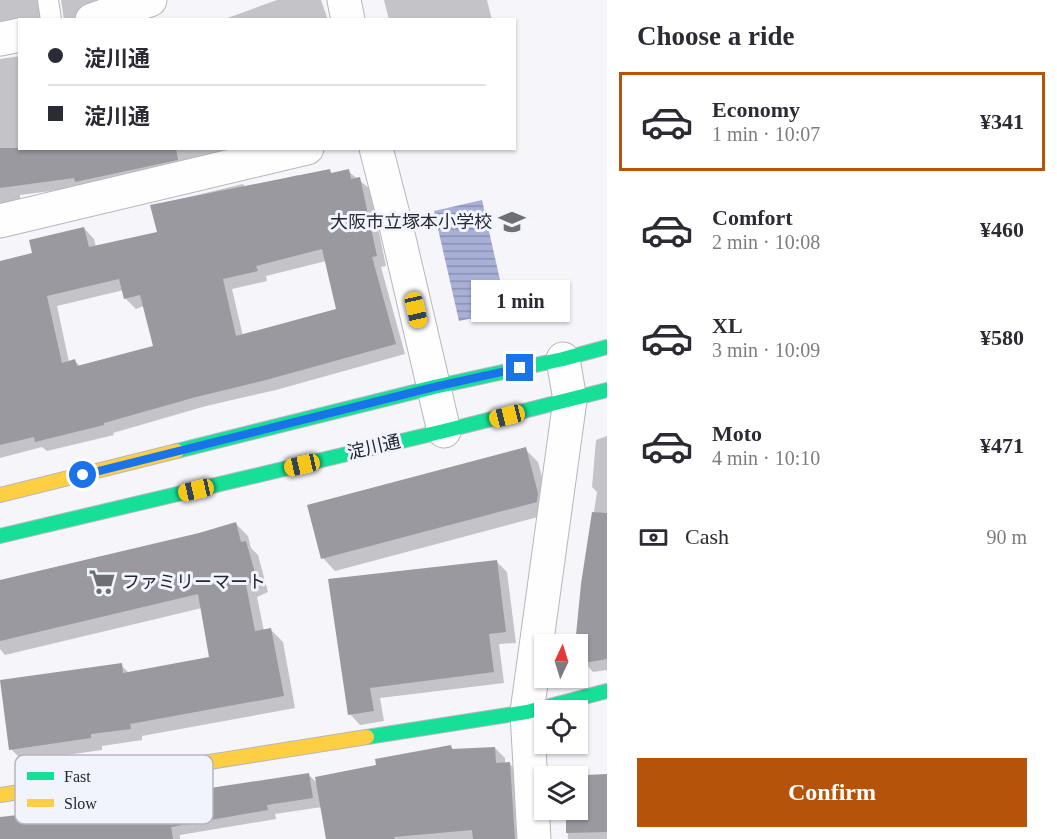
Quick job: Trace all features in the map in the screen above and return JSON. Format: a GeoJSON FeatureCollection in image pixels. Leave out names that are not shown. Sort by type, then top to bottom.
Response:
{"type":"FeatureCollection","features":[{"type":"Feature","properties":{"kind":"street"},"geometry":{"type":"LineString","coordinates":[[98,18],[150,0]]}},
{"type":"Feature","properties":{"kind":"street"},"geometry":{"type":"LineString","coordinates":[[344,0],[348,18]]}},
{"type":"Feature","properties":{"kind":"street"},"geometry":{"type":"LineString","coordinates":[[0,39],[18,35]]}},
{"type":"Feature","properties":{"kind":"street"},"geometry":{"type":"LineString","coordinates":[[0,221],[299,150]]}},
{"type":"Feature","properties":{"kind":"street"},"geometry":{"type":"LineString","coordinates":[[377,150],[444,431]]}},
{"type":"Feature","properties":{"kind":"street"},"geometry":{"type":"LineString","coordinates":[[0,495],[434,387],[607,347]]}},
{"type":"Feature","properties":{"kind":"street"},"geometry":{"type":"LineString","coordinates":[[534,839],[527,712],[570,400],[562,359]]}},
{"type":"Feature","properties":{"kind":"street","name":"淀川通"},"geometry":{"type":"LineString","coordinates":[[0,536],[607,390]]}},
{"type":"Feature","properties":{"kind":"street"},"geometry":{"type":"LineString","coordinates":[[213,761],[527,712],[607,691]]}},
{"type":"Feature","properties":{"kind":"street"},"geometry":{"type":"LineString","coordinates":[[0,795],[15,793]]}},
{"type":"Feature","properties":{"kind":"lane"},"geometry":{"type":"LineString","coordinates":[[48,0],[51,18]]}},
{"type":"Feature","properties":{"kind":"water"},"geometry":{"type":"Polygon","coordinates":[[[482,200],[507,311],[459,321],[434,211],[482,200]]]}},
{"type":"Feature","properties":{"kind":"building"},"geometry":{"type":"Polygon","coordinates":[[[0,148],[176,150],[178,160],[75,182],[74,178],[0,188],[0,148]]]}},
{"type":"Feature","properties":{"kind":"building"},"geometry":{"type":"Polygon","coordinates":[[[330,169],[331,173],[349,169],[351,179],[360,177],[377,256],[372,257],[396,344],[196,397],[104,423],[104,425],[35,442],[34,437],[0,445],[0,261],[32,253],[29,240],[84,227],[89,247],[157,232],[150,205],[330,169]],[[322,249],[256,266],[258,271],[223,279],[236,336],[336,309],[322,249]],[[119,279],[47,296],[62,363],[75,359],[77,366],[153,346],[140,295],[124,299],[119,279]]]}},
{"type":"Feature","properties":{"kind":"building"},"geometry":{"type":"Polygon","coordinates":[[[526,447],[538,493],[537,502],[321,559],[307,505],[526,447]]]}},
{"type":"Feature","properties":{"kind":"building"},"geometry":{"type":"Polygon","coordinates":[[[592,512],[607,513],[607,659],[588,662],[588,634],[576,634],[592,512]]]}},
{"type":"Feature","properties":{"kind":"building"},"geometry":{"type":"Polygon","coordinates":[[[236,522],[241,542],[246,541],[257,580],[246,585],[255,631],[271,628],[284,696],[130,724],[131,729],[91,734],[91,738],[9,750],[0,680],[122,663],[123,673],[209,657],[198,594],[0,641],[0,580],[199,533],[236,522]]]}},
{"type":"Feature","properties":{"kind":"building"},"geometry":{"type":"Polygon","coordinates":[[[497,560],[506,632],[489,634],[494,672],[370,688],[374,711],[348,715],[328,579],[497,560]]]}},
{"type":"Feature","properties":{"kind":"building"},"geometry":{"type":"Polygon","coordinates":[[[451,745],[452,749],[495,747],[496,763],[510,762],[515,839],[473,839],[472,830],[394,837],[395,839],[326,839],[315,777],[376,765],[375,759],[451,745]]]}},
{"type":"Feature","properties":{"kind":"building"},"geometry":{"type":"Polygon","coordinates":[[[309,773],[313,798],[267,805],[268,810],[213,820],[213,788],[309,773]]]}},
{"type":"Feature","properties":{"kind":"building"},"geometry":{"type":"Polygon","coordinates":[[[607,774],[607,832],[566,833],[566,820],[588,820],[588,775],[607,774]]]}},
{"type":"Feature","properties":{"kind":"building"},"geometry":{"type":"Polygon","coordinates":[[[15,815],[15,824],[188,824],[171,827],[173,839],[0,839],[0,817],[15,815]]]}},
{"type":"Feature","properties":{"kind":"traffic: fast"},"geometry":{"type":"LineString","coordinates":[[177,451],[607,347]]}},
{"type":"Feature","properties":{"kind":"traffic: fast"},"geometry":{"type":"LineString","coordinates":[[0,536],[607,390]]}},
{"type":"Feature","properties":{"kind":"traffic: fast"},"geometry":{"type":"LineString","coordinates":[[367,737],[527,712],[607,691]]}},
{"type":"Feature","properties":{"kind":"traffic: slow"},"geometry":{"type":"LineString","coordinates":[[0,495],[177,451]]}},
{"type":"Feature","properties":{"kind":"traffic: slow"},"geometry":{"type":"LineString","coordinates":[[213,761],[367,737]]}},
{"type":"Feature","properties":{"kind":"traffic: slow"},"geometry":{"type":"LineString","coordinates":[[0,795],[15,793]]}},
{"type":"Feature","properties":{"kind":"place","name":"大阪市立塚本小学校"},"geometry":{"type":"Point","coordinates":[512,222]}},
{"type":"Feature","properties":{"kind":"place","name":"ファミリーマート"},"geometry":{"type":"Point","coordinates":[102,582]}},
{"type":"Feature","properties":{"kind":"route"},"geometry":{"type":"LineString","coordinates":[[83,475],[434,387],[520,368]]}}]}
